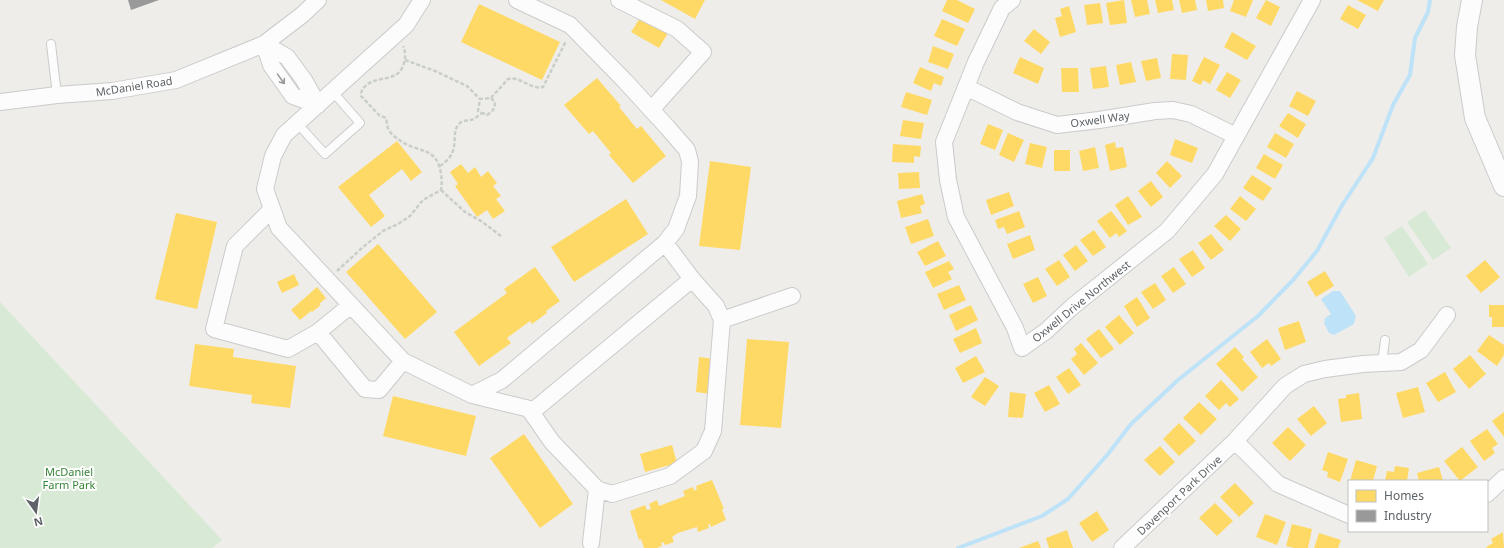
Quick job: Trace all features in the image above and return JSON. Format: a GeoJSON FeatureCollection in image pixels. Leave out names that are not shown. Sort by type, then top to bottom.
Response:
{"type":"FeatureCollection","features":[{"type":"Feature","properties":{"kind":"street","name":"McDaniel Road"},"geometry":{"type":"LineString","coordinates":[[0,102],[57,95],[112,91],[176,80],[264,44],[302,15],[318,0]]}},
{"type":"Feature","properties":{"kind":"street"},"geometry":{"type":"LineString","coordinates":[[422,0],[406,25],[284,135],[273,156],[265,189],[280,228],[403,361],[472,395],[534,410],[692,279]]}},
{"type":"Feature","properties":{"kind":"street"},"geometry":{"type":"LineString","coordinates":[[472,395],[502,380],[664,243],[676,229],[688,196],[690,162],[687,150],[573,27],[517,0]]}},
{"type":"Feature","properties":{"kind":"street"},"geometry":{"type":"LineString","coordinates":[[619,0],[677,29],[702,52],[651,110]]}},
{"type":"Feature","properties":{"kind":"street","name":"Oxwell Drive Northwest"},"geometry":{"type":"LineString","coordinates":[[1012,0],[1002,8],[966,87],[944,142],[948,180],[956,217],[1015,328],[1022,348],[1046,331],[1073,306],[1167,231],[1215,174],[1312,0]]}},
{"type":"Feature","properties":{"kind":"street"},"geometry":{"type":"LineString","coordinates":[[1472,0],[1467,27],[1465,55],[1475,118],[1504,186]]}},
{"type":"Feature","properties":{"kind":"street"},"geometry":{"type":"LineString","coordinates":[[264,44],[271,65],[293,96],[318,105]]}},
{"type":"Feature","properties":{"kind":"street","name":"Oxwell Way"},"geometry":{"type":"LineString","coordinates":[[966,87],[1017,112],[1057,125],[1155,111],[1173,110],[1191,114],[1236,136]]}},
{"type":"Feature","properties":{"kind":"street"},"geometry":{"type":"LineString","coordinates":[[272,209],[235,246],[214,329],[288,348],[318,332],[351,304]]}},
{"type":"Feature","properties":{"kind":"street"},"geometry":{"type":"LineString","coordinates":[[529,409],[552,442],[597,489],[612,494],[670,476],[704,452],[713,431],[722,320],[716,306],[692,279],[664,243]]}},
{"type":"Feature","properties":{"kind":"street"},"geometry":{"type":"LineString","coordinates":[[722,320],[792,296]]}},
{"type":"Feature","properties":{"kind":"street","name":"Davenport Park Drive"},"geometry":{"type":"LineString","coordinates":[[1122,548],[1235,441],[1285,386],[1304,374],[1332,368],[1363,364],[1401,362],[1422,350],[1447,315]]}},
{"type":"Feature","properties":{"kind":"street"},"geometry":{"type":"LineString","coordinates":[[318,332],[365,389],[378,390],[403,361]]}},
{"type":"Feature","properties":{"kind":"street"},"geometry":{"type":"LineString","coordinates":[[1235,441],[1278,484],[1348,515]]}},
{"type":"Feature","properties":{"kind":"street"},"geometry":{"type":"LineString","coordinates":[[1488,493],[1504,478]]}},
{"type":"Feature","properties":{"kind":"street"},"geometry":{"type":"LineString","coordinates":[[591,543],[597,489]]}},
{"type":"Feature","properties":{"kind":"lane"},"geometry":{"type":"LineString","coordinates":[[51,44],[57,95]]}},
{"type":"Feature","properties":{"kind":"lane"},"geometry":{"type":"LineString","coordinates":[[297,123],[325,154],[360,122],[332,92]]}},
{"type":"Feature","properties":{"kind":"lane"},"geometry":{"type":"LineString","coordinates":[[1382,363],[1385,340]]}},
{"type":"Feature","properties":{"kind":"path"},"geometry":{"type":"LineString","coordinates":[[480,99],[491,98],[508,79],[517,78],[534,88],[543,87],[573,27]]}},
{"type":"Feature","properties":{"kind":"path"},"geometry":{"type":"LineString","coordinates":[[398,42],[404,47],[405,60],[397,74],[393,77],[378,79],[367,85],[360,93],[379,115],[386,118],[389,132],[404,143],[433,154],[440,166],[442,190],[465,212],[502,236]]}},
{"type":"Feature","properties":{"kind":"path"},"geometry":{"type":"LineString","coordinates":[[405,60],[435,71],[467,86],[480,99]]}},
{"type":"Feature","properties":{"kind":"path"},"geometry":{"type":"LineString","coordinates":[[440,166],[447,161],[452,154],[456,130],[460,123],[465,120],[472,120],[482,114],[487,115],[495,108],[495,102],[491,98]]}},
{"type":"Feature","properties":{"kind":"path"},"geometry":{"type":"LineString","coordinates":[[480,99],[478,111],[482,114]]}},
{"type":"Feature","properties":{"kind":"path"},"geometry":{"type":"LineString","coordinates":[[327,280],[372,239],[410,216],[423,200],[442,190]]}},
{"type":"Feature","properties":{"kind":"green space"},"geometry":{"type":"Polygon","coordinates":[[[1425,210],[1451,248],[1433,260],[1407,222],[1425,210]]]}},
{"type":"Feature","properties":{"kind":"green space"},"geometry":{"type":"Polygon","coordinates":[[[1402,226],[1428,264],[1409,277],[1384,238],[1402,226]]]}},
{"type":"Feature","properties":{"kind":"green space","name":"McDaniel Farm Park"},"geometry":{"type":"Polygon","coordinates":[[[0,302],[222,540],[212,548],[0,548],[0,302]]]}},
{"type":"Feature","properties":{"kind":"water"},"geometry":{"type":"Polygon","coordinates":[[[1333,291],[1340,291],[1356,316],[1354,324],[1334,335],[1329,333],[1324,323],[1325,318],[1331,314],[1321,299],[1333,291]]]}},
{"type":"Feature","properties":{"kind":"building: Homes"},"geometry":{"type":"Polygon","coordinates":[[[661,0],[705,0],[695,19],[661,0]]]}},
{"type":"Feature","properties":{"kind":"building: Homes"},"geometry":{"type":"Polygon","coordinates":[[[947,0],[957,0],[975,9],[968,23],[942,11],[947,0]]]}},
{"type":"Feature","properties":{"kind":"building: Homes"},"geometry":{"type":"Polygon","coordinates":[[[1124,0],[1127,23],[1110,25],[1106,3],[1124,0]]]}},
{"type":"Feature","properties":{"kind":"building: Homes"},"geometry":{"type":"Polygon","coordinates":[[[1131,0],[1147,0],[1150,14],[1135,17],[1131,0]]]}},
{"type":"Feature","properties":{"kind":"building: Homes"},"geometry":{"type":"Polygon","coordinates":[[[1155,0],[1172,0],[1174,10],[1158,13],[1155,0]]]}},
{"type":"Feature","properties":{"kind":"building: Homes"},"geometry":{"type":"Polygon","coordinates":[[[1179,0],[1195,0],[1197,10],[1182,13],[1179,0]]]}},
{"type":"Feature","properties":{"kind":"building: Homes"},"geometry":{"type":"Polygon","coordinates":[[[1206,0],[1223,0],[1224,8],[1208,11],[1206,0]]]}},
{"type":"Feature","properties":{"kind":"building: Homes"},"geometry":{"type":"Polygon","coordinates":[[[1234,0],[1253,0],[1246,17],[1230,11],[1234,0]]]}},
{"type":"Feature","properties":{"kind":"building: Homes"},"geometry":{"type":"Polygon","coordinates":[[[1266,0],[1280,7],[1271,26],[1256,18],[1266,0]]]}},
{"type":"Feature","properties":{"kind":"building: Homes"},"geometry":{"type":"Polygon","coordinates":[[[1357,0],[1384,0],[1378,11],[1357,0]]]}},
{"type":"Feature","properties":{"kind":"building: Homes"},"geometry":{"type":"Polygon","coordinates":[[[1100,3],[1103,23],[1087,25],[1084,5],[1100,3]]]}},
{"type":"Feature","properties":{"kind":"building: Homes"},"geometry":{"type":"Polygon","coordinates":[[[479,4],[560,42],[542,80],[461,42],[479,4]]]}},
{"type":"Feature","properties":{"kind":"building: Homes"},"geometry":{"type":"Polygon","coordinates":[[[1348,5],[1366,15],[1358,29],[1340,19],[1348,5]]]}},
{"type":"Feature","properties":{"kind":"building: Homes"},"geometry":{"type":"Polygon","coordinates":[[[1069,6],[1076,32],[1060,37],[1055,18],[1062,16],[1060,9],[1069,6]]]}},
{"type":"Feature","properties":{"kind":"building: Homes"},"geometry":{"type":"Polygon","coordinates":[[[640,18],[668,33],[659,48],[631,32],[640,18]]]}},
{"type":"Feature","properties":{"kind":"building: Homes"},"geometry":{"type":"Polygon","coordinates":[[[942,19],[965,29],[957,46],[934,36],[942,19]]]}},
{"type":"Feature","properties":{"kind":"building: Homes"},"geometry":{"type":"Polygon","coordinates":[[[1034,29],[1050,42],[1041,54],[1024,41],[1034,29]]]}},
{"type":"Feature","properties":{"kind":"building: Homes"},"geometry":{"type":"Polygon","coordinates":[[[1232,32],[1256,46],[1247,60],[1224,47],[1232,32]]]}},
{"type":"Feature","properties":{"kind":"building: Homes"},"geometry":{"type":"Polygon","coordinates":[[[933,46],[954,54],[948,69],[928,62],[933,46]]]}},
{"type":"Feature","properties":{"kind":"building: Homes"},"geometry":{"type":"Polygon","coordinates":[[[1172,54],[1188,55],[1186,80],[1170,79],[1172,54]]]}},
{"type":"Feature","properties":{"kind":"building: Homes"},"geometry":{"type":"Polygon","coordinates":[[[1020,57],[1044,68],[1038,84],[1013,73],[1020,57]]]}},
{"type":"Feature","properties":{"kind":"building: Homes"},"geometry":{"type":"Polygon","coordinates":[[[1204,57],[1220,65],[1210,84],[1203,80],[1201,85],[1192,81],[1204,57]]]}},
{"type":"Feature","properties":{"kind":"building: Homes"},"geometry":{"type":"Polygon","coordinates":[[[1157,58],[1161,78],[1146,81],[1141,61],[1157,58]]]}},
{"type":"Feature","properties":{"kind":"building: Homes"},"geometry":{"type":"Polygon","coordinates":[[[1131,62],[1136,82],[1120,85],[1116,65],[1131,62]]]}},
{"type":"Feature","properties":{"kind":"building: Homes"},"geometry":{"type":"Polygon","coordinates":[[[1106,66],[1109,87],[1093,89],[1090,68],[1106,66]]]}},
{"type":"Feature","properties":{"kind":"building: Homes"},"geometry":{"type":"Polygon","coordinates":[[[920,67],[944,77],[941,86],[934,83],[931,91],[913,83],[920,67]]]}},
{"type":"Feature","properties":{"kind":"building: Homes"},"geometry":{"type":"Polygon","coordinates":[[[1061,68],[1078,68],[1079,92],[1062,92],[1061,68]]]}},
{"type":"Feature","properties":{"kind":"building: Homes"},"geometry":{"type":"Polygon","coordinates":[[[1227,72],[1241,80],[1230,98],[1216,90],[1227,72]]]}},
{"type":"Feature","properties":{"kind":"building: Homes"},"geometry":{"type":"Polygon","coordinates":[[[597,78],[621,106],[619,107],[637,129],[641,126],[666,156],[633,183],[609,155],[611,153],[593,131],[589,134],[564,105],[597,78]]]}},
{"type":"Feature","properties":{"kind":"building: Homes"},"geometry":{"type":"Polygon","coordinates":[[[1297,91],[1316,101],[1308,116],[1289,106],[1297,91]]]}},
{"type":"Feature","properties":{"kind":"building: Homes"},"geometry":{"type":"Polygon","coordinates":[[[906,92],[932,100],[927,115],[901,107],[906,92]]]}},
{"type":"Feature","properties":{"kind":"building: Homes"},"geometry":{"type":"Polygon","coordinates":[[[1288,113],[1306,124],[1298,138],[1279,126],[1288,113]]]}},
{"type":"Feature","properties":{"kind":"building: Homes"},"geometry":{"type":"Polygon","coordinates":[[[903,120],[924,123],[921,139],[900,136],[903,120]]]}},
{"type":"Feature","properties":{"kind":"building: Homes"},"geometry":{"type":"Polygon","coordinates":[[[988,124],[1003,130],[995,150],[980,144],[988,124]]]}},
{"type":"Feature","properties":{"kind":"building: Homes"},"geometry":{"type":"Polygon","coordinates":[[[1008,133],[1024,140],[1014,162],[999,155],[1008,133]]]}},
{"type":"Feature","properties":{"kind":"building: Homes"},"geometry":{"type":"Polygon","coordinates":[[[1275,133],[1294,144],[1286,158],[1267,147],[1275,133]]]}},
{"type":"Feature","properties":{"kind":"building: Homes"},"geometry":{"type":"Polygon","coordinates":[[[1175,139],[1198,148],[1192,163],[1170,155],[1175,139]]]}},
{"type":"Feature","properties":{"kind":"building: Homes"},"geometry":{"type":"Polygon","coordinates":[[[397,141],[422,172],[411,181],[402,169],[369,195],[385,216],[371,227],[338,187],[397,141]]]}},
{"type":"Feature","properties":{"kind":"building: Homes"},"geometry":{"type":"Polygon","coordinates":[[[1115,142],[1116,148],[1123,147],[1127,167],[1110,171],[1105,145],[1115,142]]]}},
{"type":"Feature","properties":{"kind":"building: Homes"},"geometry":{"type":"Polygon","coordinates":[[[1030,143],[1047,147],[1042,168],[1025,164],[1030,143]]]}},
{"type":"Feature","properties":{"kind":"building: Homes"},"geometry":{"type":"Polygon","coordinates":[[[893,144],[921,146],[920,157],[914,156],[914,163],[892,162],[893,144]]]}},
{"type":"Feature","properties":{"kind":"building: Homes"},"geometry":{"type":"Polygon","coordinates":[[[1095,147],[1099,168],[1083,171],[1079,151],[1095,147]]]}},
{"type":"Feature","properties":{"kind":"building: Homes"},"geometry":{"type":"Polygon","coordinates":[[[1054,150],[1070,150],[1070,171],[1054,171],[1054,150]]]}},
{"type":"Feature","properties":{"kind":"building: Homes"},"geometry":{"type":"Polygon","coordinates":[[[1264,154],[1283,165],[1275,179],[1256,168],[1264,154]]]}},
{"type":"Feature","properties":{"kind":"building: Homes"},"geometry":{"type":"Polygon","coordinates":[[[710,161],[751,167],[740,250],[699,246],[710,161]]]}},
{"type":"Feature","properties":{"kind":"building: Homes"},"geometry":{"type":"Polygon","coordinates":[[[1167,161],[1182,176],[1170,188],[1156,173],[1167,161]]]}},
{"type":"Feature","properties":{"kind":"building: Homes"},"geometry":{"type":"Polygon","coordinates":[[[461,164],[468,173],[475,167],[481,177],[488,171],[497,183],[493,186],[501,196],[496,199],[505,211],[493,219],[487,210],[477,217],[455,186],[458,184],[450,172],[461,164]]]}},
{"type":"Feature","properties":{"kind":"building: Homes"},"geometry":{"type":"Polygon","coordinates":[[[919,172],[920,188],[899,189],[898,173],[919,172]]]}},
{"type":"Feature","properties":{"kind":"building: Homes"},"geometry":{"type":"Polygon","coordinates":[[[1252,175],[1272,188],[1263,201],[1243,188],[1252,175]]]}},
{"type":"Feature","properties":{"kind":"building: Homes"},"geometry":{"type":"Polygon","coordinates":[[[1151,181],[1163,197],[1151,207],[1138,191],[1151,181]]]}},
{"type":"Feature","properties":{"kind":"building: Homes"},"geometry":{"type":"Polygon","coordinates":[[[1009,192],[1014,206],[991,215],[986,200],[1009,192]]]}},
{"type":"Feature","properties":{"kind":"building: Homes"},"geometry":{"type":"Polygon","coordinates":[[[922,194],[925,204],[920,206],[922,213],[901,218],[897,201],[922,194]]]}},
{"type":"Feature","properties":{"kind":"building: Homes"},"geometry":{"type":"Polygon","coordinates":[[[1128,196],[1142,217],[1128,225],[1115,205],[1128,196]]]}},
{"type":"Feature","properties":{"kind":"building: Homes"},"geometry":{"type":"Polygon","coordinates":[[[1240,196],[1256,209],[1246,221],[1230,209],[1240,196]]]}},
{"type":"Feature","properties":{"kind":"building: Homes"},"geometry":{"type":"Polygon","coordinates":[[[626,199],[648,234],[574,282],[551,247],[626,199]]]}},
{"type":"Feature","properties":{"kind":"building: Homes"},"geometry":{"type":"Polygon","coordinates":[[[1019,211],[1025,227],[1007,234],[1004,227],[998,229],[995,220],[1019,211]]]}},
{"type":"Feature","properties":{"kind":"building: Homes"},"geometry":{"type":"Polygon","coordinates":[[[1111,211],[1127,231],[1119,237],[1116,233],[1110,238],[1097,221],[1111,211]]]}},
{"type":"Feature","properties":{"kind":"building: Homes"},"geometry":{"type":"Polygon","coordinates":[[[176,213],[217,222],[197,309],[155,299],[176,213]]]}},
{"type":"Feature","properties":{"kind":"building: Homes"},"geometry":{"type":"Polygon","coordinates":[[[1226,215],[1241,229],[1230,241],[1214,226],[1226,215]]]}},
{"type":"Feature","properties":{"kind":"building: Homes"},"geometry":{"type":"Polygon","coordinates":[[[928,219],[934,236],[911,244],[905,227],[928,219]]]}},
{"type":"Feature","properties":{"kind":"building: Homes"},"geometry":{"type":"Polygon","coordinates":[[[1094,230],[1106,247],[1093,256],[1080,240],[1094,230]]]}},
{"type":"Feature","properties":{"kind":"building: Homes"},"geometry":{"type":"Polygon","coordinates":[[[1211,234],[1224,250],[1211,260],[1198,243],[1211,234]]]}},
{"type":"Feature","properties":{"kind":"building: Homes"},"geometry":{"type":"Polygon","coordinates":[[[1030,235],[1035,250],[1013,259],[1007,244],[1030,235]]]}},
{"type":"Feature","properties":{"kind":"building: Homes"},"geometry":{"type":"Polygon","coordinates":[[[938,241],[946,256],[925,266],[917,252],[938,241]]]}},
{"type":"Feature","properties":{"kind":"building: Homes"},"geometry":{"type":"Polygon","coordinates":[[[378,244],[437,312],[405,339],[346,272],[378,244]]]}},
{"type":"Feature","properties":{"kind":"building: Homes"},"geometry":{"type":"Polygon","coordinates":[[[1076,245],[1088,261],[1075,271],[1063,255],[1076,245]]]}},
{"type":"Feature","properties":{"kind":"building: Homes"},"geometry":{"type":"Polygon","coordinates":[[[1193,250],[1205,268],[1192,277],[1179,259],[1193,250]]]}},
{"type":"Feature","properties":{"kind":"building: Homes"},"geometry":{"type":"Polygon","coordinates":[[[1059,260],[1070,277],[1057,286],[1045,269],[1059,260]]]}},
{"type":"Feature","properties":{"kind":"building: Homes"},"geometry":{"type":"Polygon","coordinates":[[[1485,260],[1500,277],[1481,293],[1466,276],[1485,260]]]}},
{"type":"Feature","properties":{"kind":"building: Homes"},"geometry":{"type":"Polygon","coordinates":[[[949,261],[954,269],[948,272],[952,279],[933,288],[925,272],[949,261]]]}},
{"type":"Feature","properties":{"kind":"building: Homes"},"geometry":{"type":"Polygon","coordinates":[[[535,267],[560,301],[532,324],[530,321],[507,338],[511,343],[479,366],[454,332],[507,293],[504,289],[535,267]]]}},
{"type":"Feature","properties":{"kind":"building: Homes"},"geometry":{"type":"Polygon","coordinates":[[[1174,267],[1186,284],[1173,293],[1161,276],[1174,267]]]}},
{"type":"Feature","properties":{"kind":"building: Homes"},"geometry":{"type":"Polygon","coordinates":[[[1325,271],[1334,286],[1316,297],[1307,282],[1325,271]]]}},
{"type":"Feature","properties":{"kind":"building: Homes"},"geometry":{"type":"Polygon","coordinates":[[[294,274],[299,285],[282,293],[277,282],[294,274]]]}},
{"type":"Feature","properties":{"kind":"building: Homes"},"geometry":{"type":"Polygon","coordinates":[[[1038,277],[1047,296],[1033,303],[1023,284],[1038,277]]]}},
{"type":"Feature","properties":{"kind":"building: Homes"},"geometry":{"type":"Polygon","coordinates":[[[1155,283],[1166,300],[1153,309],[1141,292],[1155,283]]]}},
{"type":"Feature","properties":{"kind":"building: Homes"},"geometry":{"type":"Polygon","coordinates":[[[959,285],[966,300],[944,310],[937,294],[959,285]]]}},
{"type":"Feature","properties":{"kind":"building: Homes"},"geometry":{"type":"Polygon","coordinates":[[[317,287],[326,298],[319,304],[321,305],[300,320],[291,310],[317,287]]]}},
{"type":"Feature","properties":{"kind":"building: Homes"},"geometry":{"type":"Polygon","coordinates":[[[1137,297],[1150,318],[1137,327],[1124,306],[1137,297]]]}},
{"type":"Feature","properties":{"kind":"building: Homes"},"geometry":{"type":"Polygon","coordinates":[[[971,305],[978,320],[956,331],[949,315],[971,305]]]}},
{"type":"Feature","properties":{"kind":"building: Homes"},"geometry":{"type":"Polygon","coordinates":[[[1489,305],[1504,305],[1504,327],[1492,327],[1492,317],[1489,317],[1489,305]]]}},
{"type":"Feature","properties":{"kind":"building: Homes"},"geometry":{"type":"Polygon","coordinates":[[[1119,315],[1134,333],[1120,345],[1105,327],[1119,315]]]}},
{"type":"Feature","properties":{"kind":"building: Homes"},"geometry":{"type":"Polygon","coordinates":[[[1299,321],[1306,342],[1285,350],[1278,328],[1299,321]]]}},
{"type":"Feature","properties":{"kind":"building: Homes"},"geometry":{"type":"Polygon","coordinates":[[[976,328],[982,343],[960,353],[953,339],[976,328]]]}},
{"type":"Feature","properties":{"kind":"building: Homes"},"geometry":{"type":"Polygon","coordinates":[[[1099,329],[1114,349],[1101,358],[1086,339],[1099,329]]]}},
{"type":"Feature","properties":{"kind":"building: Homes"},"geometry":{"type":"Polygon","coordinates":[[[1489,335],[1504,345],[1504,355],[1497,366],[1477,351],[1489,335]]]}},
{"type":"Feature","properties":{"kind":"building: Homes"},"geometry":{"type":"Polygon","coordinates":[[[747,339],[789,342],[781,428],[740,425],[747,339]]]}},
{"type":"Feature","properties":{"kind":"building: Homes"},"geometry":{"type":"Polygon","coordinates":[[[1267,339],[1281,359],[1271,366],[1269,363],[1262,368],[1250,352],[1267,339]]]}},
{"type":"Feature","properties":{"kind":"building: Homes"},"geometry":{"type":"Polygon","coordinates":[[[1081,343],[1098,363],[1084,375],[1071,359],[1077,354],[1074,349],[1081,343]]]}},
{"type":"Feature","properties":{"kind":"building: Homes"},"geometry":{"type":"Polygon","coordinates":[[[195,344],[234,349],[233,357],[296,366],[290,408],[251,403],[252,395],[189,386],[195,344]]]}},
{"type":"Feature","properties":{"kind":"building: Homes"},"geometry":{"type":"Polygon","coordinates":[[[1235,347],[1244,357],[1242,359],[1258,377],[1242,392],[1216,364],[1235,347]]]}},
{"type":"Feature","properties":{"kind":"building: Homes"},"geometry":{"type":"Polygon","coordinates":[[[1470,355],[1486,374],[1469,389],[1453,369],[1470,355]]]}},
{"type":"Feature","properties":{"kind":"building: Homes"},"geometry":{"type":"Polygon","coordinates":[[[976,356],[985,372],[963,383],[955,368],[976,356]]]}},
{"type":"Feature","properties":{"kind":"building: Homes"},"geometry":{"type":"Polygon","coordinates":[[[699,357],[715,359],[711,394],[696,392],[699,357]]]}},
{"type":"Feature","properties":{"kind":"building: Homes"},"geometry":{"type":"Polygon","coordinates":[[[1069,368],[1081,385],[1068,394],[1056,377],[1069,368]]]}},
{"type":"Feature","properties":{"kind":"building: Homes"},"geometry":{"type":"Polygon","coordinates":[[[1445,372],[1456,392],[1438,402],[1426,383],[1445,372]]]}},
{"type":"Feature","properties":{"kind":"building: Homes"},"geometry":{"type":"Polygon","coordinates":[[[985,377],[999,386],[985,406],[971,397],[985,377]]]}},
{"type":"Feature","properties":{"kind":"building: Homes"},"geometry":{"type":"Polygon","coordinates":[[[1221,380],[1239,399],[1230,407],[1226,403],[1219,410],[1205,396],[1221,380]]]}},
{"type":"Feature","properties":{"kind":"building: Homes"},"geometry":{"type":"Polygon","coordinates":[[[1049,385],[1060,404],[1045,412],[1034,393],[1049,385]]]}},
{"type":"Feature","properties":{"kind":"building: Homes"},"geometry":{"type":"Polygon","coordinates":[[[1418,387],[1425,412],[1403,418],[1396,393],[1418,387]]]}},
{"type":"Feature","properties":{"kind":"building: Homes"},"geometry":{"type":"Polygon","coordinates":[[[1010,392],[1026,394],[1023,418],[1008,417],[1010,392]]]}},
{"type":"Feature","properties":{"kind":"building: Homes"},"geometry":{"type":"Polygon","coordinates":[[[1359,393],[1362,419],[1341,422],[1338,399],[1346,398],[1346,395],[1359,393]]]}},
{"type":"Feature","properties":{"kind":"building: Homes"},"geometry":{"type":"Polygon","coordinates":[[[393,396],[476,416],[466,456],[383,436],[393,396]]]}},
{"type":"Feature","properties":{"kind":"building: Homes"},"geometry":{"type":"Polygon","coordinates":[[[1199,402],[1217,419],[1201,435],[1183,418],[1199,402]]]}},
{"type":"Feature","properties":{"kind":"building: Homes"},"geometry":{"type":"Polygon","coordinates":[[[1314,406],[1327,423],[1311,436],[1297,419],[1314,406]]]}},
{"type":"Feature","properties":{"kind":"building: Homes"},"geometry":{"type":"Polygon","coordinates":[[[1504,412],[1504,437],[1492,421],[1504,412]]]}},
{"type":"Feature","properties":{"kind":"building: Homes"},"geometry":{"type":"Polygon","coordinates":[[[1179,423],[1196,441],[1179,456],[1163,439],[1179,423]]]}},
{"type":"Feature","properties":{"kind":"building: Homes"},"geometry":{"type":"Polygon","coordinates":[[[1288,427],[1306,445],[1290,461],[1272,443],[1288,427]]]}},
{"type":"Feature","properties":{"kind":"building: Homes"},"geometry":{"type":"Polygon","coordinates":[[[1487,429],[1498,444],[1492,448],[1495,453],[1484,461],[1470,441],[1487,429]]]}},
{"type":"Feature","properties":{"kind":"building: Homes"},"geometry":{"type":"Polygon","coordinates":[[[524,434],[573,504],[540,528],[490,458],[524,434]]]}},
{"type":"Feature","properties":{"kind":"building: Homes"},"geometry":{"type":"Polygon","coordinates":[[[672,445],[677,463],[645,472],[640,454],[672,445]]]}},
{"type":"Feature","properties":{"kind":"building: Homes"},"geometry":{"type":"Polygon","coordinates":[[[1160,446],[1175,462],[1160,476],[1144,460],[1160,446]]]}},
{"type":"Feature","properties":{"kind":"building: Homes"},"geometry":{"type":"Polygon","coordinates":[[[1462,447],[1478,467],[1459,480],[1444,461],[1462,447]]]}},
{"type":"Feature","properties":{"kind":"building: Homes"},"geometry":{"type":"Polygon","coordinates":[[[1328,452],[1348,459],[1340,482],[1327,477],[1328,472],[1322,470],[1328,452]]]}},
{"type":"Feature","properties":{"kind":"building: Homes"},"geometry":{"type":"Polygon","coordinates":[[[1356,460],[1377,466],[1373,480],[1350,480],[1356,460]]]}},
{"type":"Feature","properties":{"kind":"building: Homes"},"geometry":{"type":"Polygon","coordinates":[[[1395,466],[1409,468],[1407,480],[1385,480],[1387,471],[1394,472],[1395,466]]]}},
{"type":"Feature","properties":{"kind":"building: Homes"},"geometry":{"type":"Polygon","coordinates":[[[1439,467],[1443,480],[1419,480],[1417,473],[1439,467]]]}},
{"type":"Feature","properties":{"kind":"building: Homes"},"geometry":{"type":"Polygon","coordinates":[[[712,480],[724,509],[722,509],[726,520],[711,527],[710,524],[708,525],[709,528],[698,532],[697,527],[678,533],[672,537],[674,542],[665,545],[663,542],[661,543],[662,546],[657,548],[644,548],[641,539],[639,540],[630,511],[645,505],[647,510],[651,509],[649,504],[657,500],[659,506],[685,496],[683,491],[693,487],[694,491],[697,489],[696,486],[712,480]]]}},
{"type":"Feature","properties":{"kind":"building: Homes"},"geometry":{"type":"Polygon","coordinates":[[[1235,483],[1254,503],[1239,517],[1220,497],[1235,483]]]}},
{"type":"Feature","properties":{"kind":"building: Homes"},"geometry":{"type":"Polygon","coordinates":[[[1215,503],[1233,521],[1217,536],[1199,518],[1215,503]]]}},
{"type":"Feature","properties":{"kind":"building: Homes"},"geometry":{"type":"Polygon","coordinates":[[[1097,511],[1109,530],[1092,542],[1079,523],[1097,511]]]}},
{"type":"Feature","properties":{"kind":"building: Homes"},"geometry":{"type":"Polygon","coordinates":[[[1265,514],[1286,522],[1277,545],[1256,537],[1265,514]]]}},
{"type":"Feature","properties":{"kind":"building: Homes"},"geometry":{"type":"Polygon","coordinates":[[[1292,524],[1312,529],[1308,548],[1294,548],[1286,546],[1292,524]]]}},
{"type":"Feature","properties":{"kind":"building: Homes"},"geometry":{"type":"Polygon","coordinates":[[[1067,530],[1073,548],[1049,548],[1046,538],[1067,530]]]}},
{"type":"Feature","properties":{"kind":"building: Homes"},"geometry":{"type":"Polygon","coordinates":[[[1503,532],[1504,548],[1486,547],[1493,543],[1491,539],[1503,532]]]}},
{"type":"Feature","properties":{"kind":"building: Homes"},"geometry":{"type":"Polygon","coordinates":[[[1319,533],[1341,540],[1338,548],[1314,548],[1319,533]]]}},
{"type":"Feature","properties":{"kind":"building: Homes"},"geometry":{"type":"Polygon","coordinates":[[[1038,541],[1041,548],[1019,548],[1038,541]]]}},
{"type":"Feature","properties":{"kind":"building: Industry"},"geometry":{"type":"Polygon","coordinates":[[[128,0],[159,0],[131,10],[128,0]]]}},
{"type":"Feature","properties":{"kind":"waterway"},"geometry":{"type":"LineString","coordinates":[[958,548],[1042,516],[1068,499],[1108,454],[1131,424],[1178,380],[1258,316],[1294,279],[1317,251],[1341,207],[1373,158],[1393,105],[1410,75],[1415,38],[1428,12],[1430,0]]}}]}
